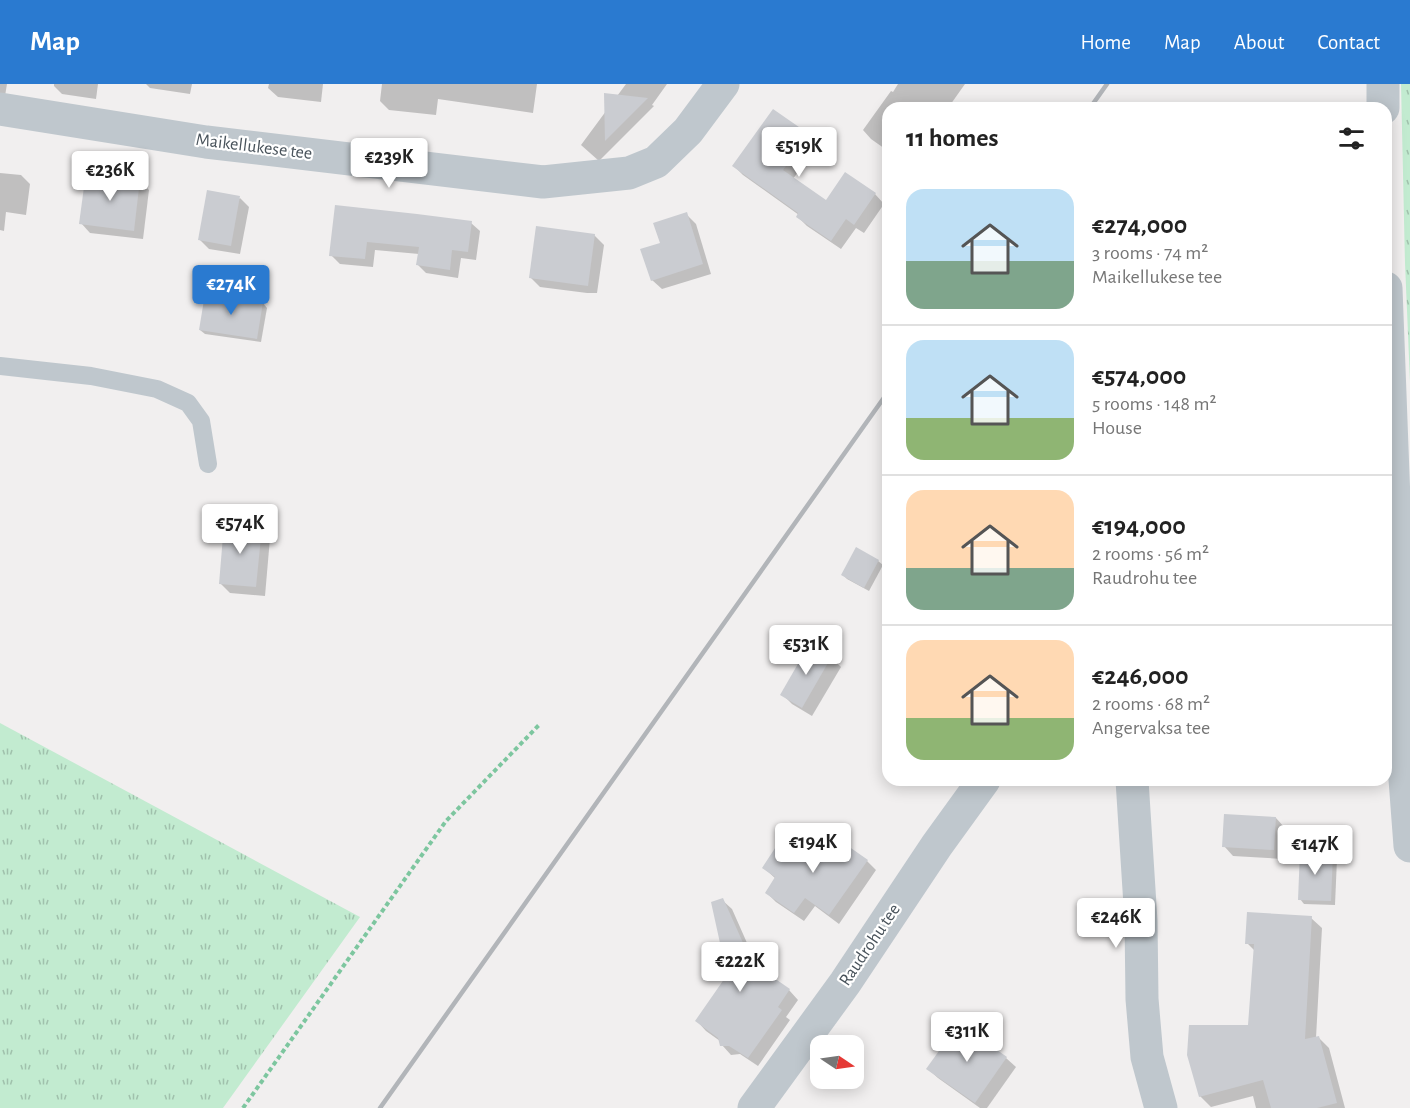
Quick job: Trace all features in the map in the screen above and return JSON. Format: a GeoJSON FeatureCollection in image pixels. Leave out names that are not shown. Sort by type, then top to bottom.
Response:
{"type":"FeatureCollection","features":[{"type":"Feature","properties":{"kind":"street","name":"Maikellukese tee"},"geometry":{"type":"LineString","coordinates":[[0,109],[206,142],[543,182],[629,173],[656,162],[688,131],[723,84]]}},
{"type":"Feature","properties":{"kind":"street"},"geometry":{"type":"LineString","coordinates":[[1383,84],[1383,102]]}},
{"type":"Feature","properties":{"kind":"street"},"geometry":{"type":"LineString","coordinates":[[1392,337],[1400,402],[1392,470]]}},
{"type":"Feature","properties":{"kind":"street"},"geometry":{"type":"LineString","coordinates":[[1392,588],[1394,690],[1407,766],[1410,846]]}},
{"type":"Feature","properties":{"kind":"street","name":"Raudrohu tee"},"geometry":{"type":"LineString","coordinates":[[754,1108],[845,983],[980,786]]}},
{"type":"Feature","properties":{"kind":"street"},"geometry":{"type":"LineString","coordinates":[[1132,786],[1141,921],[1142,999],[1147,1057],[1161,1108]]}},
{"type":"Feature","properties":{"kind":"lane"},"geometry":{"type":"LineString","coordinates":[[0,366],[91,376],[157,389],[188,403],[201,421],[208,464]]}},
{"type":"Feature","properties":{"kind":"path"},"geometry":{"type":"LineString","coordinates":[[243,1108],[446,820],[539,725]]}},
{"type":"Feature","properties":{"kind":"green space"},"geometry":{"type":"Polygon","coordinates":[[[1401,84],[1410,84],[1410,382],[1405,263],[1401,84]]]}},
{"type":"Feature","properties":{"kind":"green space"},"geometry":{"type":"Polygon","coordinates":[[[0,723],[360,917],[223,1108],[0,1108],[0,723]]]}},
{"type":"Feature","properties":{"kind":"building"},"geometry":{"type":"Polygon","coordinates":[[[604,93],[648,98],[605,141],[604,93]]]}},
{"type":"Feature","properties":{"kind":"building"},"geometry":{"type":"Polygon","coordinates":[[[773,109],[809,134],[783,170],[826,200],[845,172],[876,193],[854,225],[846,219],[831,241],[796,217],[798,213],[732,166],[773,109]]]}},
{"type":"Feature","properties":{"kind":"building"},"geometry":{"type":"Polygon","coordinates":[[[86,172],[140,179],[134,231],[79,224],[86,172]]]}},
{"type":"Feature","properties":{"kind":"building"},"geometry":{"type":"Polygon","coordinates":[[[207,190],[240,196],[231,246],[198,240],[207,190]]]}},
{"type":"Feature","properties":{"kind":"building"},"geometry":{"type":"Polygon","coordinates":[[[335,205],[472,221],[468,252],[452,250],[450,270],[416,265],[419,247],[367,242],[365,259],[329,256],[335,205]]]}},
{"type":"Feature","properties":{"kind":"building"},"geometry":{"type":"Polygon","coordinates":[[[687,212],[703,264],[651,281],[640,249],[660,243],[653,223],[687,212]]]}},
{"type":"Feature","properties":{"kind":"building"},"geometry":{"type":"Polygon","coordinates":[[[536,226],[595,234],[588,286],[529,278],[536,226]]]}},
{"type":"Feature","properties":{"kind":"building"},"geometry":{"type":"Polygon","coordinates":[[[205,294],[263,302],[257,339],[199,330],[205,294]]]}},
{"type":"Feature","properties":{"kind":"building"},"geometry":{"type":"Polygon","coordinates":[[[224,524],[262,527],[256,587],[219,584],[224,524]]]}},
{"type":"Feature","properties":{"kind":"building"},"geometry":{"type":"Polygon","coordinates":[[[856,547],[879,560],[864,588],[841,575],[856,547]]]}},
{"type":"Feature","properties":{"kind":"building"},"geometry":{"type":"Polygon","coordinates":[[[810,643],[832,656],[802,708],[780,695],[810,643]]]}},
{"type":"Feature","properties":{"kind":"building"},"geometry":{"type":"Polygon","coordinates":[[[1224,814],[1276,817],[1274,850],[1222,847],[1224,814]]]}},
{"type":"Feature","properties":{"kind":"building"},"geometry":{"type":"Polygon","coordinates":[[[828,832],[868,860],[829,915],[805,898],[794,913],[765,893],[775,877],[762,868],[781,839],[809,859],[828,832]]]}},
{"type":"Feature","properties":{"kind":"building"},"geometry":{"type":"Polygon","coordinates":[[[1300,851],[1333,853],[1331,901],[1298,900],[1300,851]]]}},
{"type":"Feature","properties":{"kind":"building"},"geometry":{"type":"Polygon","coordinates":[[[723,898],[752,963],[790,989],[778,1007],[782,1010],[748,1058],[729,1046],[720,1046],[718,1038],[695,1021],[727,975],[711,902],[723,898]]]}},
{"type":"Feature","properties":{"kind":"building"},"geometry":{"type":"Polygon","coordinates":[[[1247,912],[1312,916],[1305,1039],[1319,1036],[1337,1103],[1317,1108],[1271,1108],[1263,1080],[1199,1097],[1187,1055],[1189,1025],[1248,1025],[1254,944],[1245,944],[1247,912]]]}},
{"type":"Feature","properties":{"kind":"building"},"geometry":{"type":"Polygon","coordinates":[[[959,1023],[1007,1057],[975,1103],[926,1069],[959,1023]]]}},
{"type":"Feature","properties":{"kind":"railway"},"geometry":{"type":"LineString","coordinates":[[1094,102],[1107,84]]}},
{"type":"Feature","properties":{"kind":"railway"},"geometry":{"type":"LineString","coordinates":[[380,1108],[882,400]]}}]}
